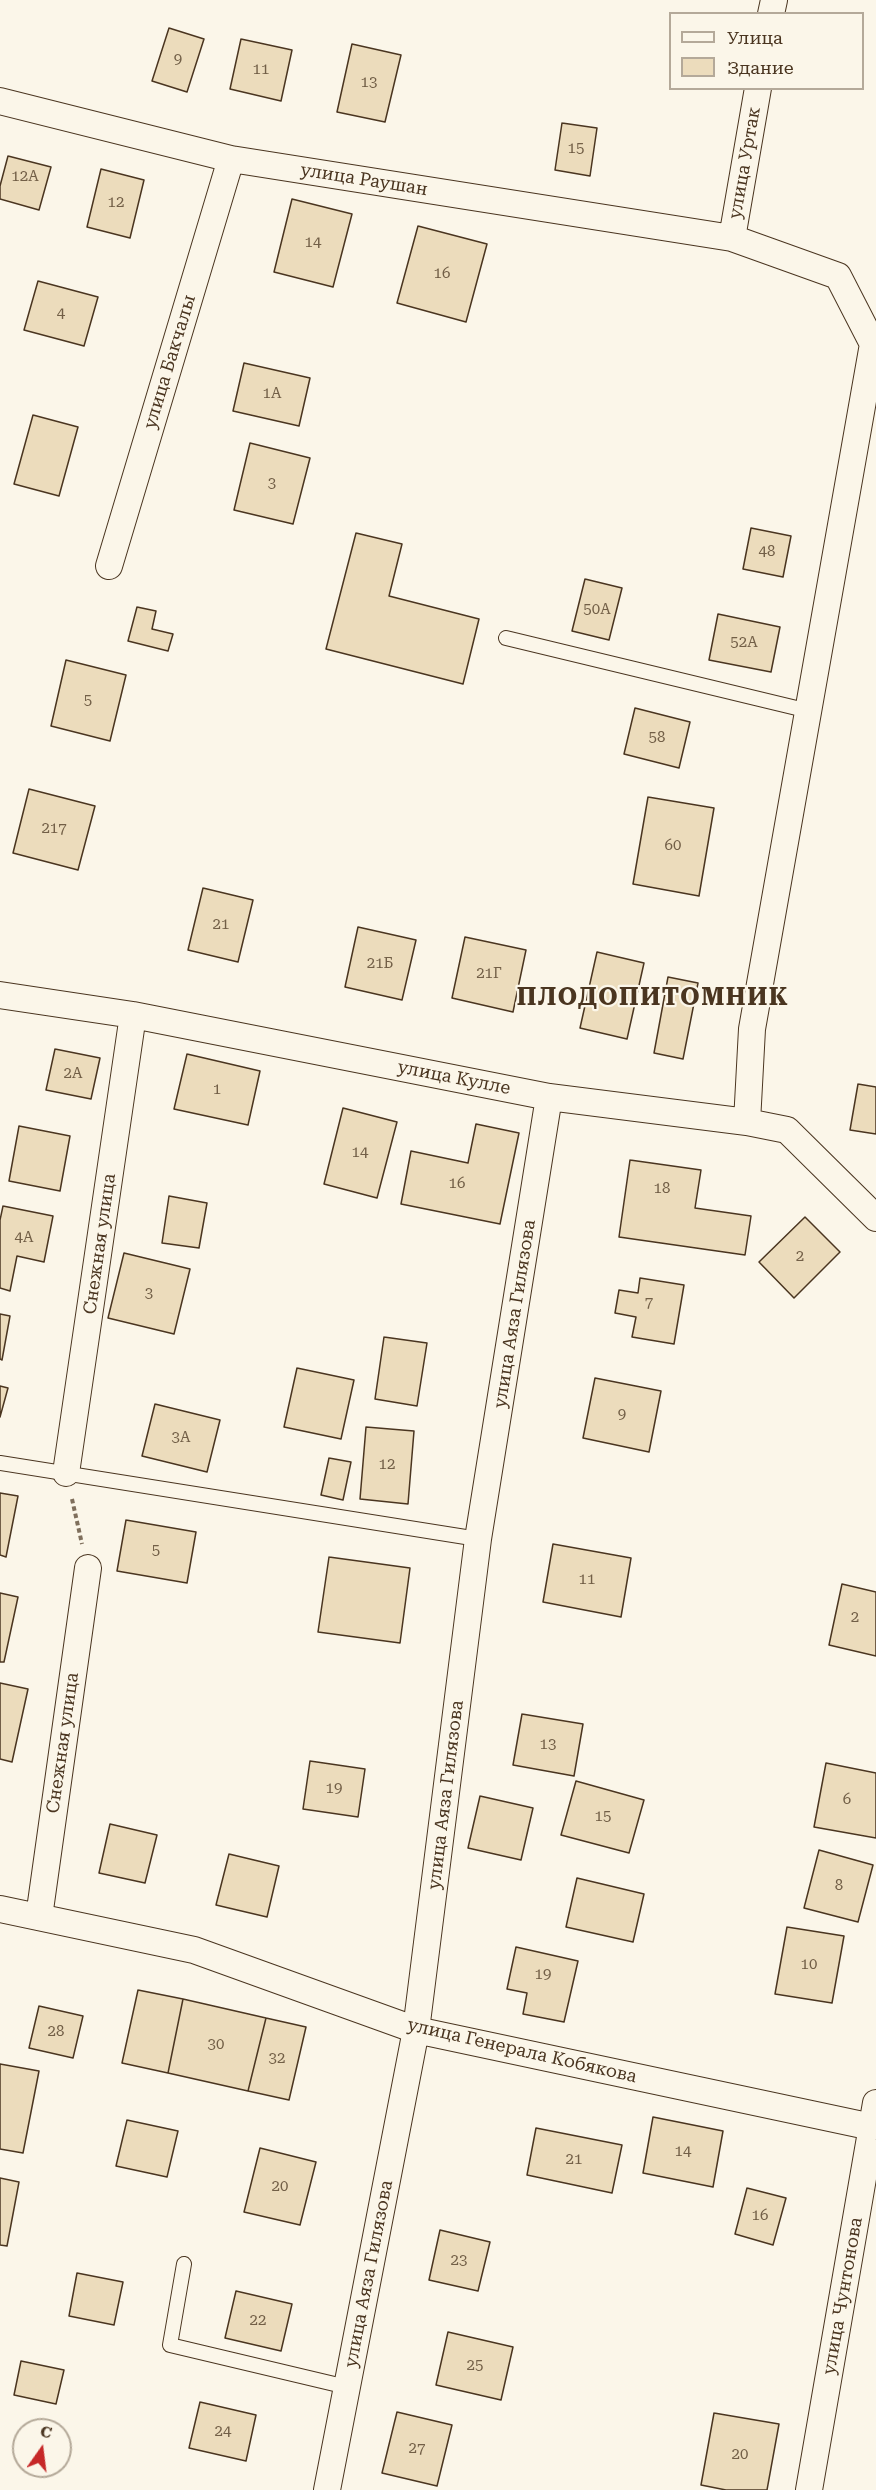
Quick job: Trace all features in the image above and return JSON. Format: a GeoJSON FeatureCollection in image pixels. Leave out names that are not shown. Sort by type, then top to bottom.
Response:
{"type":"FeatureCollection","features":[{"type":"Feature","properties":{"kind":"street","name":"улица Уртак"},"geometry":{"type":"LineString","coordinates":[[732,238],[758,90]]}},
{"type":"Feature","properties":{"kind":"street","name":"улица Раушан"},"geometry":{"type":"LineString","coordinates":[[0,101],[231,159],[732,238],[838,276],[873,344],[752,1029],[747,1122]]}},
{"type":"Feature","properties":{"kind":"street","name":"улица Бакчалы"},"geometry":{"type":"LineString","coordinates":[[109,566],[231,159]]}},
{"type":"Feature","properties":{"kind":"street","name":"улица Кулле"},"geometry":{"type":"LineString","coordinates":[[0,995],[133,1016],[549,1097],[747,1122],[787,1130],[876,1218]]}},
{"type":"Feature","properties":{"kind":"street","name":"Снежная улица"},"geometry":{"type":"LineString","coordinates":[[66,1473],[133,1016]]}},
{"type":"Feature","properties":{"kind":"street","name":"улица Аяза Гилязова"},"geometry":{"type":"LineString","coordinates":[[327,2490],[416,2030],[478,1539],[549,1097]]}},
{"type":"Feature","properties":{"kind":"street","name":"Снежная улица"},"geometry":{"type":"LineString","coordinates":[[39,1917],[88,1568]]}},
{"type":"Feature","properties":{"kind":"street","name":"улица Генерала Кобякова"},"geometry":{"type":"LineString","coordinates":[[0,1909],[194,1950],[416,2030],[875,2119]]}},
{"type":"Feature","properties":{"kind":"street","name":"улица Чунтонова"},"geometry":{"type":"LineString","coordinates":[[809,2490],[875,2119]]}},
{"type":"Feature","properties":{"kind":"lane"},"geometry":{"type":"LineString","coordinates":[[506,638],[809,711]]}},
{"type":"Feature","properties":{"kind":"lane"},"geometry":{"type":"LineString","coordinates":[[0,1463],[478,1539]]}},
{"type":"Feature","properties":{"kind":"lane"},"geometry":{"type":"LineString","coordinates":[[184,2264],[170,2345],[347,2387]]}},
{"type":"Feature","properties":{"kind":"path"},"geometry":{"type":"LineString","coordinates":[[66,1473],[88,1568]]}},
{"type":"Feature","properties":{"kind":"building"},"geometry":{"type":"Polygon","coordinates":[[[169,28],[204,39],[187,92],[152,81],[169,28]]]}},
{"type":"Feature","properties":{"kind":"building"},"geometry":{"type":"Polygon","coordinates":[[[241,39],[292,50],[281,101],[230,89],[241,39]]]}},
{"type":"Feature","properties":{"kind":"building"},"geometry":{"type":"Polygon","coordinates":[[[352,44],[401,55],[385,122],[337,112],[352,44]]]}},
{"type":"Feature","properties":{"kind":"building"},"geometry":{"type":"Polygon","coordinates":[[[562,123],[597,128],[590,176],[555,170],[562,123]]]}},
{"type":"Feature","properties":{"kind":"building"},"geometry":{"type":"Polygon","coordinates":[[[8,156],[51,167],[39,210],[0,199],[0,186],[8,156]]]}},
{"type":"Feature","properties":{"kind":"building"},"geometry":{"type":"Polygon","coordinates":[[[101,169],[144,180],[130,238],[87,227],[101,169]]]}},
{"type":"Feature","properties":{"kind":"building"},"geometry":{"type":"Polygon","coordinates":[[[292,199],[352,214],[333,287],[274,272],[292,199]]]}},
{"type":"Feature","properties":{"kind":"building"},"geometry":{"type":"Polygon","coordinates":[[[418,226],[487,244],[466,322],[397,303],[418,226]]]}},
{"type":"Feature","properties":{"kind":"building"},"geometry":{"type":"Polygon","coordinates":[[[38,281],[98,297],[84,346],[24,330],[38,281]]]}},
{"type":"Feature","properties":{"kind":"building"},"geometry":{"type":"Polygon","coordinates":[[[244,363],[310,378],[299,426],[233,411],[244,363]]]}},
{"type":"Feature","properties":{"kind":"building"},"geometry":{"type":"Polygon","coordinates":[[[33,415],[78,427],[59,496],[14,484],[33,415]]]}},
{"type":"Feature","properties":{"kind":"building"},"geometry":{"type":"Polygon","coordinates":[[[250,443],[310,458],[293,524],[234,510],[250,443]]]}},
{"type":"Feature","properties":{"kind":"building"},"geometry":{"type":"Polygon","coordinates":[[[751,528],[791,536],[783,577],[743,569],[751,528]]]}},
{"type":"Feature","properties":{"kind":"building"},"geometry":{"type":"Polygon","coordinates":[[[356,533],[402,544],[389,596],[479,619],[463,684],[326,649],[356,533]]]}},
{"type":"Feature","properties":{"kind":"building"},"geometry":{"type":"Polygon","coordinates":[[[585,579],[622,588],[609,640],[572,631],[585,579]]]}},
{"type":"Feature","properties":{"kind":"building"},"geometry":{"type":"Polygon","coordinates":[[[137,607],[156,611],[152,629],[173,634],[168,651],[128,641],[137,607]]]}},
{"type":"Feature","properties":{"kind":"building"},"geometry":{"type":"Polygon","coordinates":[[[718,614],[780,627],[771,672],[709,660],[718,614]]]}},
{"type":"Feature","properties":{"kind":"building"},"geometry":{"type":"Polygon","coordinates":[[[66,660],[126,675],[110,741],[51,726],[66,660]]]}},
{"type":"Feature","properties":{"kind":"building"},"geometry":{"type":"Polygon","coordinates":[[[635,708],[690,722],[679,768],[624,754],[635,708]]]}},
{"type":"Feature","properties":{"kind":"building"},"geometry":{"type":"Polygon","coordinates":[[[29,789],[95,806],[78,870],[13,853],[29,789]]]}},
{"type":"Feature","properties":{"kind":"building"},"geometry":{"type":"Polygon","coordinates":[[[648,797],[714,808],[699,896],[633,884],[648,797]]]}},
{"type":"Feature","properties":{"kind":"building"},"geometry":{"type":"Polygon","coordinates":[[[203,888],[253,900],[238,962],[188,950],[203,888]]]}},
{"type":"Feature","properties":{"kind":"building"},"geometry":{"type":"Polygon","coordinates":[[[358,927],[416,940],[402,1000],[345,987],[358,927]]]}},
{"type":"Feature","properties":{"kind":"building"},"geometry":{"type":"Polygon","coordinates":[[[465,937],[526,950],[513,1012],[452,998],[465,937]]]}},
{"type":"Feature","properties":{"kind":"building"},"geometry":{"type":"Polygon","coordinates":[[[597,952],[644,963],[627,1039],[580,1028],[597,952]]]}},
{"type":"Feature","properties":{"kind":"building"},"geometry":{"type":"Polygon","coordinates":[[[668,977],[698,983],[683,1059],[654,1053],[668,977]]]}},
{"type":"Feature","properties":{"kind":"building"},"geometry":{"type":"Polygon","coordinates":[[[55,1049],[100,1058],[91,1099],[46,1090],[55,1049]]]}},
{"type":"Feature","properties":{"kind":"building"},"geometry":{"type":"Polygon","coordinates":[[[187,1054],[260,1071],[248,1125],[174,1109],[187,1054]]]}},
{"type":"Feature","properties":{"kind":"building"},"geometry":{"type":"Polygon","coordinates":[[[858,1084],[876,1087],[876,1134],[850,1130],[858,1084]]]}},
{"type":"Feature","properties":{"kind":"building"},"geometry":{"type":"Polygon","coordinates":[[[343,1108],[397,1122],[377,1198],[324,1184],[343,1108]]]}},
{"type":"Feature","properties":{"kind":"building"},"geometry":{"type":"Polygon","coordinates":[[[476,1124],[519,1133],[500,1224],[401,1204],[411,1151],[468,1163],[476,1124]]]}},
{"type":"Feature","properties":{"kind":"building"},"geometry":{"type":"Polygon","coordinates":[[[19,1126],[70,1136],[60,1191],[9,1181],[19,1126]]]}},
{"type":"Feature","properties":{"kind":"building"},"geometry":{"type":"Polygon","coordinates":[[[630,1160],[701,1170],[695,1208],[751,1216],[745,1255],[619,1237],[630,1160]]]}},
{"type":"Feature","properties":{"kind":"building"},"geometry":{"type":"Polygon","coordinates":[[[169,1196],[207,1203],[199,1248],[162,1243],[169,1196]]]}},
{"type":"Feature","properties":{"kind":"building"},"geometry":{"type":"Polygon","coordinates":[[[3,1206],[53,1216],[44,1262],[17,1256],[10,1291],[0,1288],[0,1220],[3,1206]]]}},
{"type":"Feature","properties":{"kind":"building"},"geometry":{"type":"Polygon","coordinates":[[[805,1217],[840,1252],[794,1298],[759,1262],[805,1217]]]}},
{"type":"Feature","properties":{"kind":"building"},"geometry":{"type":"Polygon","coordinates":[[[124,1253],[190,1269],[174,1334],[108,1318],[124,1253]]]}},
{"type":"Feature","properties":{"kind":"building"},"geometry":{"type":"Polygon","coordinates":[[[640,1278],[684,1285],[674,1344],[632,1337],[636,1317],[615,1313],[619,1290],[638,1293],[640,1278]]]}},
{"type":"Feature","properties":{"kind":"building"},"geometry":{"type":"Polygon","coordinates":[[[0,1314],[10,1316],[2,1360],[0,1359],[0,1314]]]}},
{"type":"Feature","properties":{"kind":"building"},"geometry":{"type":"Polygon","coordinates":[[[384,1337],[427,1343],[417,1406],[375,1399],[384,1337]]]}},
{"type":"Feature","properties":{"kind":"building"},"geometry":{"type":"Polygon","coordinates":[[[297,1368],[354,1380],[341,1439],[284,1427],[297,1368]]]}},
{"type":"Feature","properties":{"kind":"building"},"geometry":{"type":"Polygon","coordinates":[[[595,1378],[661,1391],[649,1452],[583,1438],[595,1378]]]}},
{"type":"Feature","properties":{"kind":"building"},"geometry":{"type":"Polygon","coordinates":[[[0,1386],[8,1388],[0,1417],[0,1386]]]}},
{"type":"Feature","properties":{"kind":"building"},"geometry":{"type":"Polygon","coordinates":[[[155,1404],[220,1420],[207,1472],[142,1456],[155,1404]]]}},
{"type":"Feature","properties":{"kind":"building"},"geometry":{"type":"Polygon","coordinates":[[[366,1427],[414,1431],[408,1504],[360,1499],[366,1427]]]}},
{"type":"Feature","properties":{"kind":"building"},"geometry":{"type":"Polygon","coordinates":[[[329,1458],[351,1462],[343,1500],[321,1495],[329,1458]]]}},
{"type":"Feature","properties":{"kind":"building"},"geometry":{"type":"Polygon","coordinates":[[[0,1493],[18,1496],[6,1557],[0,1555],[0,1493]]]}},
{"type":"Feature","properties":{"kind":"building"},"geometry":{"type":"Polygon","coordinates":[[[126,1520],[196,1532],[187,1583],[117,1571],[126,1520]]]}},
{"type":"Feature","properties":{"kind":"building"},"geometry":{"type":"Polygon","coordinates":[[[553,1544],[631,1558],[621,1617],[543,1602],[553,1544]]]}},
{"type":"Feature","properties":{"kind":"building"},"geometry":{"type":"Polygon","coordinates":[[[329,1557],[410,1568],[400,1643],[318,1632],[329,1557]]]}},
{"type":"Feature","properties":{"kind":"building"},"geometry":{"type":"Polygon","coordinates":[[[842,1584],[876,1592],[876,1656],[829,1645],[842,1584]]]}},
{"type":"Feature","properties":{"kind":"building"},"geometry":{"type":"Polygon","coordinates":[[[0,1593],[18,1597],[4,1662],[0,1662],[0,1593]]]}},
{"type":"Feature","properties":{"kind":"building"},"geometry":{"type":"Polygon","coordinates":[[[0,1683],[28,1689],[12,1762],[0,1759],[0,1683]]]}},
{"type":"Feature","properties":{"kind":"building"},"geometry":{"type":"Polygon","coordinates":[[[522,1714],[583,1724],[574,1776],[513,1765],[522,1714]]]}},
{"type":"Feature","properties":{"kind":"building"},"geometry":{"type":"Polygon","coordinates":[[[310,1761],[365,1769],[358,1817],[303,1809],[310,1761]]]}},
{"type":"Feature","properties":{"kind":"building"},"geometry":{"type":"Polygon","coordinates":[[[826,1763],[876,1773],[876,1838],[814,1827],[826,1763]]]}},
{"type":"Feature","properties":{"kind":"building"},"geometry":{"type":"Polygon","coordinates":[[[576,1781],[644,1800],[629,1853],[561,1835],[576,1781]]]}},
{"type":"Feature","properties":{"kind":"building"},"geometry":{"type":"Polygon","coordinates":[[[480,1796],[533,1808],[521,1860],[468,1848],[480,1796]]]}},
{"type":"Feature","properties":{"kind":"building"},"geometry":{"type":"Polygon","coordinates":[[[110,1824],[157,1835],[145,1883],[99,1873],[110,1824]]]}},
{"type":"Feature","properties":{"kind":"building"},"geometry":{"type":"Polygon","coordinates":[[[819,1850],[873,1865],[858,1922],[804,1908],[819,1850]]]}},
{"type":"Feature","properties":{"kind":"building"},"geometry":{"type":"Polygon","coordinates":[[[229,1854],[279,1866],[267,1917],[216,1905],[229,1854]]]}},
{"type":"Feature","properties":{"kind":"building"},"geometry":{"type":"Polygon","coordinates":[[[577,1878],[644,1894],[633,1942],[566,1927],[577,1878]]]}},
{"type":"Feature","properties":{"kind":"building"},"geometry":{"type":"Polygon","coordinates":[[[787,1927],[844,1936],[832,2003],[775,1994],[787,1927]]]}},
{"type":"Feature","properties":{"kind":"building"},"geometry":{"type":"Polygon","coordinates":[[[516,1947],[578,1961],[564,2022],[523,2014],[527,1993],[507,1989],[516,1947]]]}},
{"type":"Feature","properties":{"kind":"building"},"geometry":{"type":"Polygon","coordinates":[[[138,1990],[183,1999],[168,2073],[122,2063],[138,1990]]]}},
{"type":"Feature","properties":{"kind":"building"},"geometry":{"type":"Polygon","coordinates":[[[183,1999],[266,2018],[248,2091],[168,2073],[183,1999]]]}},
{"type":"Feature","properties":{"kind":"building"},"geometry":{"type":"Polygon","coordinates":[[[39,2006],[83,2016],[73,2058],[29,2048],[39,2006]]]}},
{"type":"Feature","properties":{"kind":"building"},"geometry":{"type":"Polygon","coordinates":[[[266,2018],[306,2027],[289,2100],[248,2091],[266,2018]]]}},
{"type":"Feature","properties":{"kind":"building"},"geometry":{"type":"Polygon","coordinates":[[[0,2064],[39,2071],[23,2153],[0,2149],[0,2064]]]}},
{"type":"Feature","properties":{"kind":"building"},"geometry":{"type":"Polygon","coordinates":[[[653,2117],[723,2131],[713,2187],[643,2173],[653,2117]]]}},
{"type":"Feature","properties":{"kind":"building"},"geometry":{"type":"Polygon","coordinates":[[[127,2120],[178,2131],[167,2177],[116,2166],[127,2120]]]}},
{"type":"Feature","properties":{"kind":"building"},"geometry":{"type":"Polygon","coordinates":[[[536,2128],[622,2145],[612,2193],[527,2175],[536,2128]]]}},
{"type":"Feature","properties":{"kind":"building"},"geometry":{"type":"Polygon","coordinates":[[[260,2148],[316,2162],[300,2225],[244,2212],[260,2148]]]}},
{"type":"Feature","properties":{"kind":"building"},"geometry":{"type":"Polygon","coordinates":[[[0,2178],[19,2182],[7,2246],[0,2245],[0,2178]]]}},
{"type":"Feature","properties":{"kind":"building"},"geometry":{"type":"Polygon","coordinates":[[[747,2188],[786,2198],[773,2245],[735,2234],[747,2188]]]}},
{"type":"Feature","properties":{"kind":"building"},"geometry":{"type":"Polygon","coordinates":[[[440,2230],[490,2242],[478,2291],[429,2280],[440,2230]]]}},
{"type":"Feature","properties":{"kind":"building"},"geometry":{"type":"Polygon","coordinates":[[[77,2273],[123,2282],[114,2325],[69,2316],[77,2273]]]}},
{"type":"Feature","properties":{"kind":"building"},"geometry":{"type":"Polygon","coordinates":[[[236,2291],[292,2304],[281,2351],[225,2338],[236,2291]]]}},
{"type":"Feature","properties":{"kind":"building"},"geometry":{"type":"Polygon","coordinates":[[[448,2332],[513,2347],[501,2400],[436,2385],[448,2332]]]}},
{"type":"Feature","properties":{"kind":"building"},"geometry":{"type":"Polygon","coordinates":[[[21,2361],[64,2370],[56,2404],[14,2395],[21,2361]]]}},
{"type":"Feature","properties":{"kind":"building"},"geometry":{"type":"Polygon","coordinates":[[[200,2402],[256,2415],[246,2461],[189,2448],[200,2402]]]}},
{"type":"Feature","properties":{"kind":"building"},"geometry":{"type":"Polygon","coordinates":[[[397,2412],[452,2425],[437,2486],[382,2473],[397,2412]]]}},
{"type":"Feature","properties":{"kind":"building"},"geometry":{"type":"Polygon","coordinates":[[[714,2413],[779,2424],[767,2490],[726,2490],[701,2485],[714,2413]]]}},
{"type":"Feature","properties":{"kind":"district","name":"ПЛОДОПИТОМНИК"},"geometry":{"type":"Point","coordinates":[653,998]}}]}
